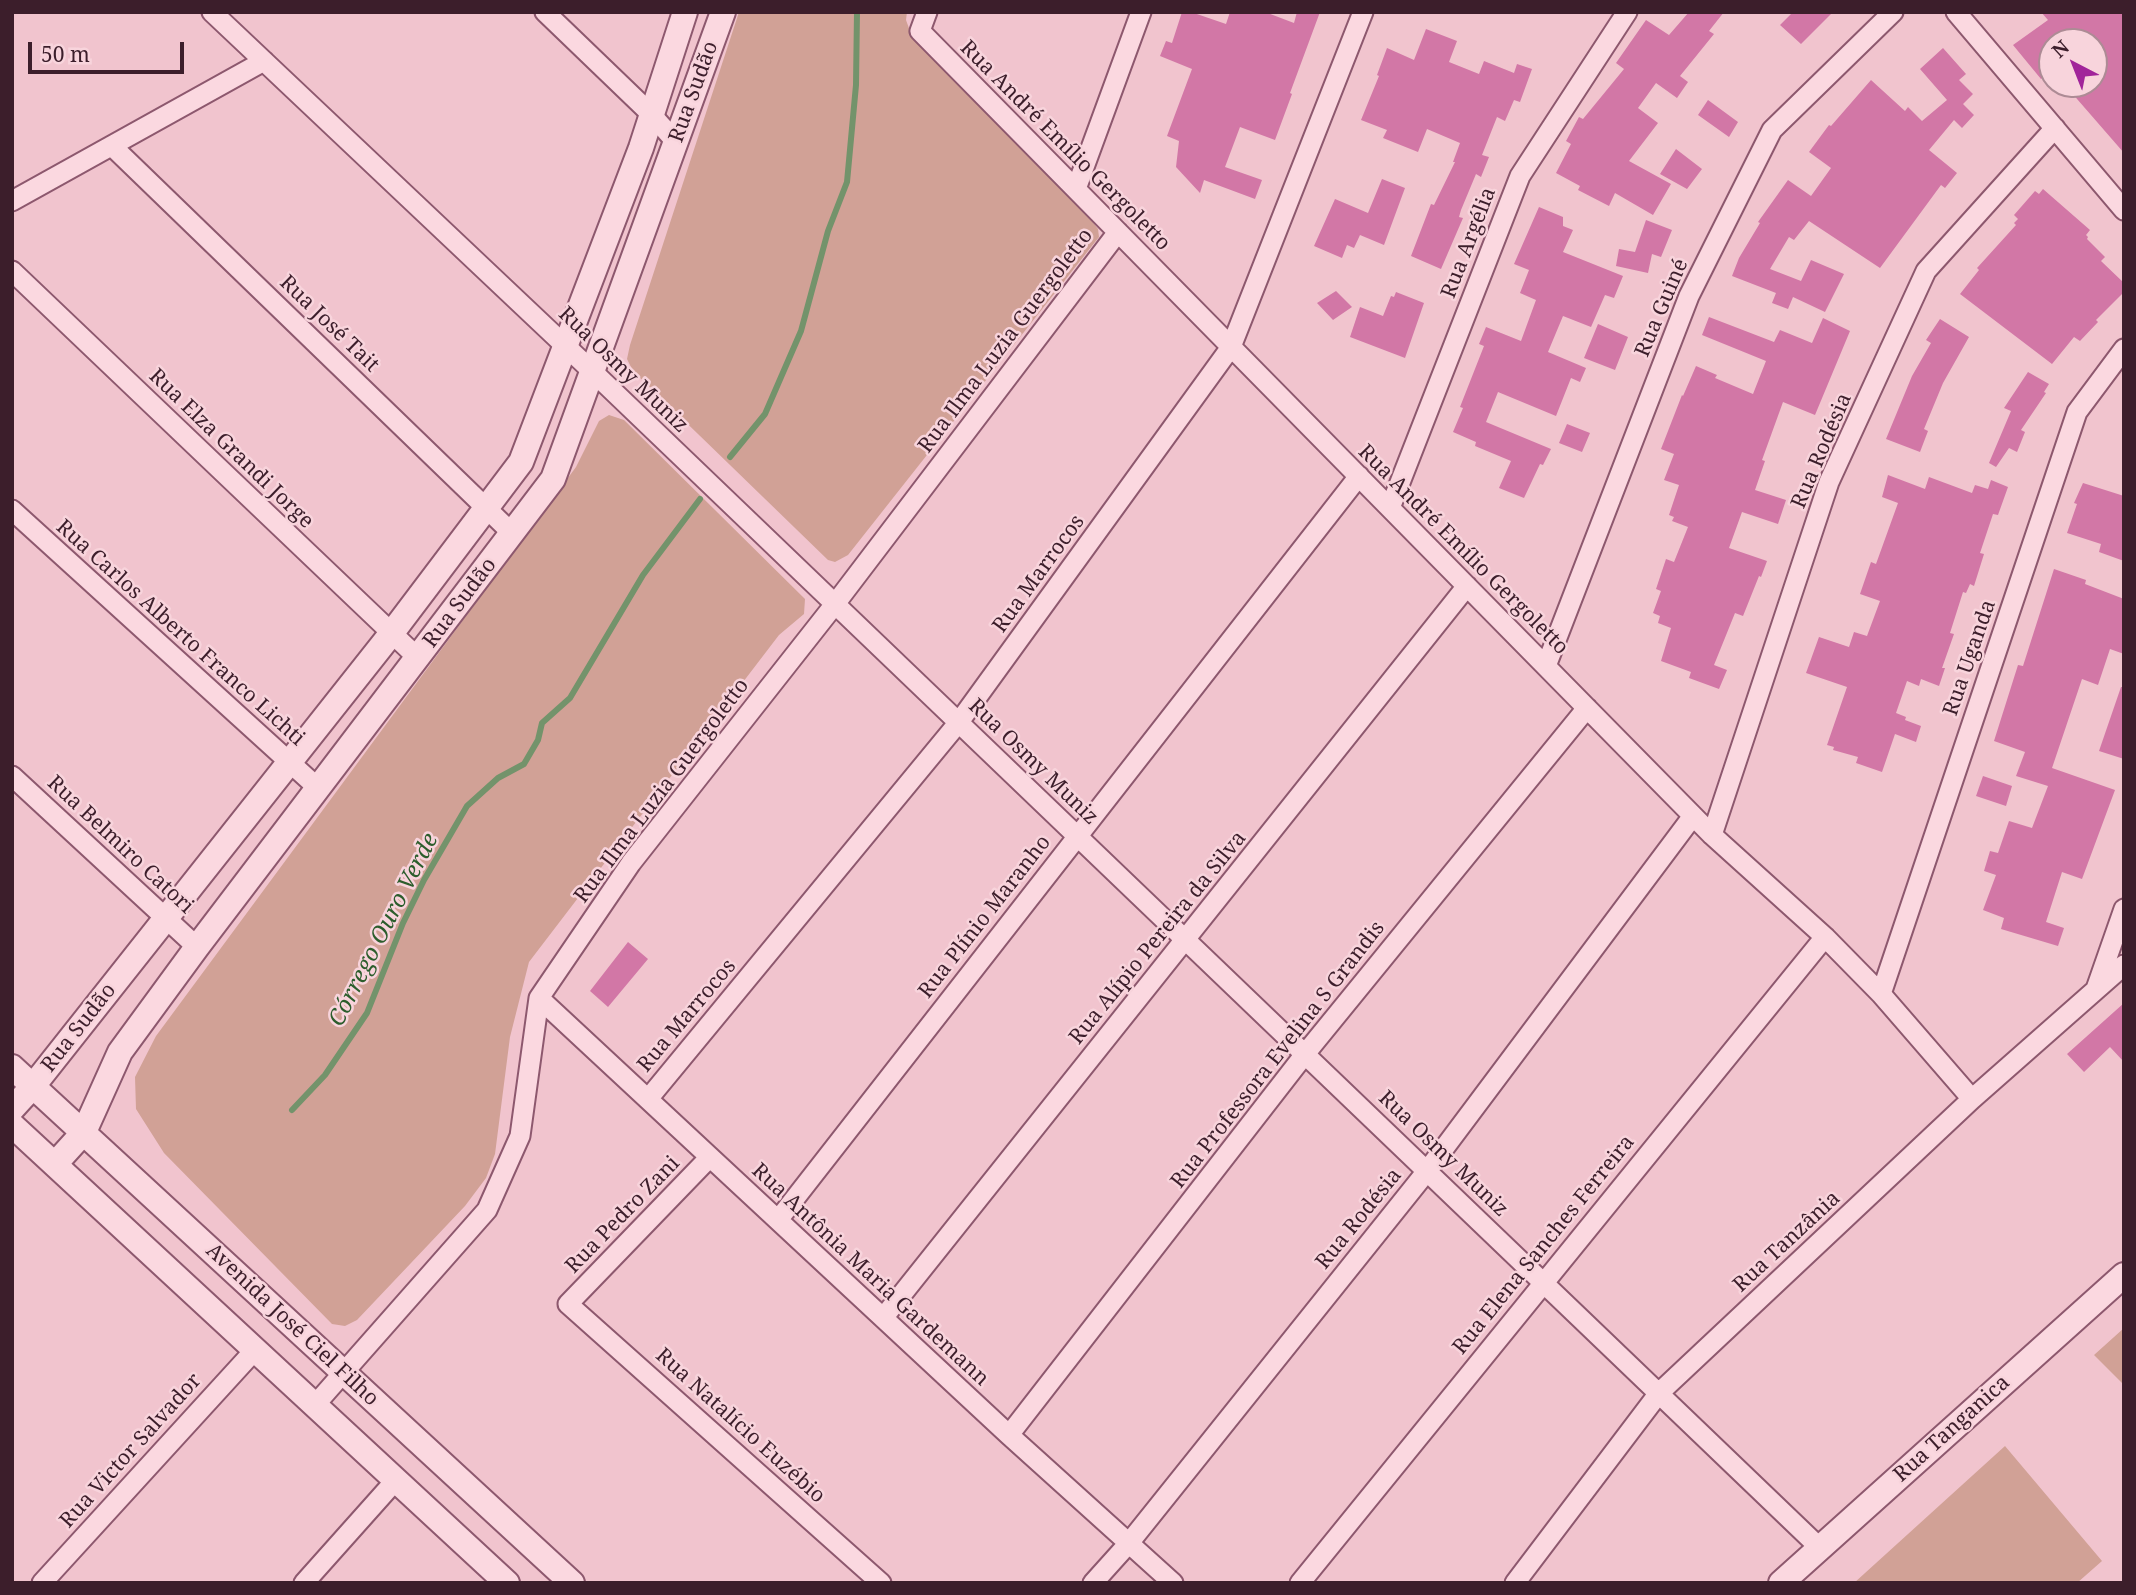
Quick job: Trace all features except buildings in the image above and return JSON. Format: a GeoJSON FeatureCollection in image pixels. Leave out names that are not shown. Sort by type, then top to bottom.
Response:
{"type":"FeatureCollection","features":[{"type":"Feature","properties":{"kind":"street","name":"Rua Osmy Muniz"},"geometry":{"type":"LineString","coordinates":[[212,12],[593,372],[1820,1548]]}},
{"type":"Feature","properties":{"kind":"street"},"geometry":{"type":"LineString","coordinates":[[545,12],[652,114],[676,142]]}},
{"type":"Feature","properties":{"kind":"street","name":"Rua Sudão"},"geometry":{"type":"LineString","coordinates":[[12,1109],[391,634],[521,462],[652,114],[685,12]]}},
{"type":"Feature","properties":{"kind":"street","name":"Rua Sudão"},"geometry":{"type":"LineString","coordinates":[[55,1164],[84,1132],[120,1052],[553,479],[723,12]]}},
{"type":"Feature","properties":{"kind":"street","name":"Rua André Emílio Gergoletto"},"geometry":{"type":"LineString","coordinates":[[927,12],[920,32],[1693,816],[1825,937],[1881,994],[1972,1099]]}},
{"type":"Feature","properties":{"kind":"street"},"geometry":{"type":"LineString","coordinates":[[1076,190],[1141,12]]}},
{"type":"Feature","properties":{"kind":"street","name":"Rua Marrocos"},"geometry":{"type":"LineString","coordinates":[[648,1099],[959,722],[1231,347],[1363,12]]}},
{"type":"Feature","properties":{"kind":"street","name":"Rua Argélia"},"geometry":{"type":"LineString","coordinates":[[1390,508],[1520,176],[1627,12]]}},
{"type":"Feature","properties":{"kind":"street","name":"Rua Guiné"},"geometry":{"type":"LineString","coordinates":[[1546,666],[1689,296],[1772,130],[1893,12]]}},
{"type":"Feature","properties":{"kind":"street"},"geometry":{"type":"LineString","coordinates":[[1956,12],[2124,210]]}},
{"type":"Feature","properties":{"kind":"street"},"geometry":{"type":"LineString","coordinates":[[12,201],[264,61]]}},
{"type":"Feature","properties":{"kind":"street","name":"Rua Rodésia"},"geometry":{"type":"LineString","coordinates":[[1712,835],[1829,482],[1926,271],[2055,128]]}},
{"type":"Feature","properties":{"kind":"street","name":"Rua José Tait"},"geometry":{"type":"LineString","coordinates":[[113,147],[513,534]]}},
{"type":"Feature","properties":{"kind":"street","name":"Rua Ilma Luzia Guergoletto"},"geometry":{"type":"LineString","coordinates":[[314,1406],[487,1210],[520,1136],[539,998],[631,863],[835,604],[1118,232]]}},
{"type":"Feature","properties":{"kind":"street","name":"Rua Elza Grandi Jorge"},"geometry":{"type":"LineString","coordinates":[[12,271],[418,658]]}},
{"type":"Feature","properties":{"kind":"street","name":"Rua Uganda"},"geometry":{"type":"LineString","coordinates":[[1881,994],[2077,412],[2124,349]]}},
{"type":"Feature","properties":{"kind":"street","name":"Rua Plínio Maranho"},"geometry":{"type":"LineString","coordinates":[[778,1220],[1359,476]]}},
{"type":"Feature","properties":{"kind":"street","name":"Rua Carlos Alberto Franco Lichti"},"geometry":{"type":"LineString","coordinates":[[12,510],[318,788]]}},
{"type":"Feature","properties":{"kind":"street","name":"Rua Alípio Pereira da Silva"},"geometry":{"type":"LineString","coordinates":[[883,1318],[1467,586]]}},
{"type":"Feature","properties":{"kind":"street","name":"Rua Professora Evelina S Grandis"},"geometry":{"type":"LineString","coordinates":[[1009,1435],[1305,1054],[1587,708]]}},
{"type":"Feature","properties":{"kind":"street","name":"Rua Belmiro Catori"},"geometry":{"type":"LineString","coordinates":[[12,776],[197,947]]}},
{"type":"Feature","properties":{"kind":"street","name":"Rua Rodésia"},"geometry":{"type":"LineString","coordinates":[[1093,1583],[1129,1543],[1427,1171],[1693,816]]}},
{"type":"Feature","properties":{"kind":"street"},"geometry":{"type":"LineString","coordinates":[[2095,993],[2124,909]]}},
{"type":"Feature","properties":{"kind":"street","name":"Rua Elena Sanches Ferreira"},"geometry":{"type":"LineString","coordinates":[[1300,1583],[1825,937]]}},
{"type":"Feature","properties":{"kind":"street","name":"Rua Tanzânia"},"geometry":{"type":"LineString","coordinates":[[1515,1583],[1660,1394],[1972,1099],[2124,965]]}},
{"type":"Feature","properties":{"kind":"street","name":"Rua Antônia Maria Gardemann"},"geometry":{"type":"LineString","coordinates":[[539,998],[1009,1435],[1173,1583]]}},
{"type":"Feature","properties":{"kind":"street","name":"Avenida José Ciel Filho"},"geometry":{"type":"LineString","coordinates":[[12,1067],[570,1582]]}},
{"type":"Feature","properties":{"kind":"street","name":"Avenida José Ciel Filho"},"geometry":{"type":"LineString","coordinates":[[12,1125],[507,1583]]}},
{"type":"Feature","properties":{"kind":"street","name":"Rua Pedro Zani"},"geometry":{"type":"LineString","coordinates":[[568,1304],[710,1157]]}},
{"type":"Feature","properties":{"kind":"street","name":"Rua Tanganica"},"geometry":{"type":"LineString","coordinates":[[1781,1583],[2124,1275]]}},
{"type":"Feature","properties":{"kind":"street","name":"Rua Natalício Euzébio"},"geometry":{"type":"LineString","coordinates":[[568,1304],[881,1583]]}},
{"type":"Feature","properties":{"kind":"street","name":"Rua Victor Salvador"},"geometry":{"type":"LineString","coordinates":[[42,1583],[254,1350]]}},
{"type":"Feature","properties":{"kind":"street"},"geometry":{"type":"LineString","coordinates":[[304,1583],[395,1481]]}},
{"type":"Feature","properties":{"kind":"shaded area"},"geometry":{"type":"Polygon","coordinates":[[[739,12],[907,12],[906,20],[910,31],[1098,229],[1099,237],[848,555],[835,562],[828,560],[633,371],[627,359],[739,12]]]}},
{"type":"Feature","properties":{"kind":"shaded area"},"geometry":{"type":"Polygon","coordinates":[[[609,415],[624,420],[805,599],[804,614],[779,635],[529,962],[510,1037],[495,1154],[486,1178],[465,1206],[357,1320],[345,1326],[332,1324],[164,1153],[136,1109],[135,1077],[156,1036],[576,467],[599,421],[609,415]]]}},
{"type":"Feature","properties":{"kind":"shaded area"},"geometry":{"type":"Polygon","coordinates":[[[2124,1328],[2124,1385],[2094,1355],[2124,1328]]]}},
{"type":"Feature","properties":{"kind":"shaded area"},"geometry":{"type":"Polygon","coordinates":[[[2005,1446],[2102,1561],[2077,1583],[1854,1583],[2005,1446]]]}},
{"type":"Feature","properties":{"kind":"waterway","name":"Córrego Ouro Verde"},"geometry":{"type":"LineString","coordinates":[[730,457],[765,414],[801,331],[828,231],[847,182],[856,85],[857,12]]}},
{"type":"Feature","properties":{"kind":"waterway","name":"Córrego Ouro Verde"},"geometry":{"type":"LineString","coordinates":[[292,1110],[325,1075],[367,1013],[403,923],[424,880],[467,806],[498,778],[524,764],[538,740],[542,723],[570,698],[643,575],[700,499]]}}]}
